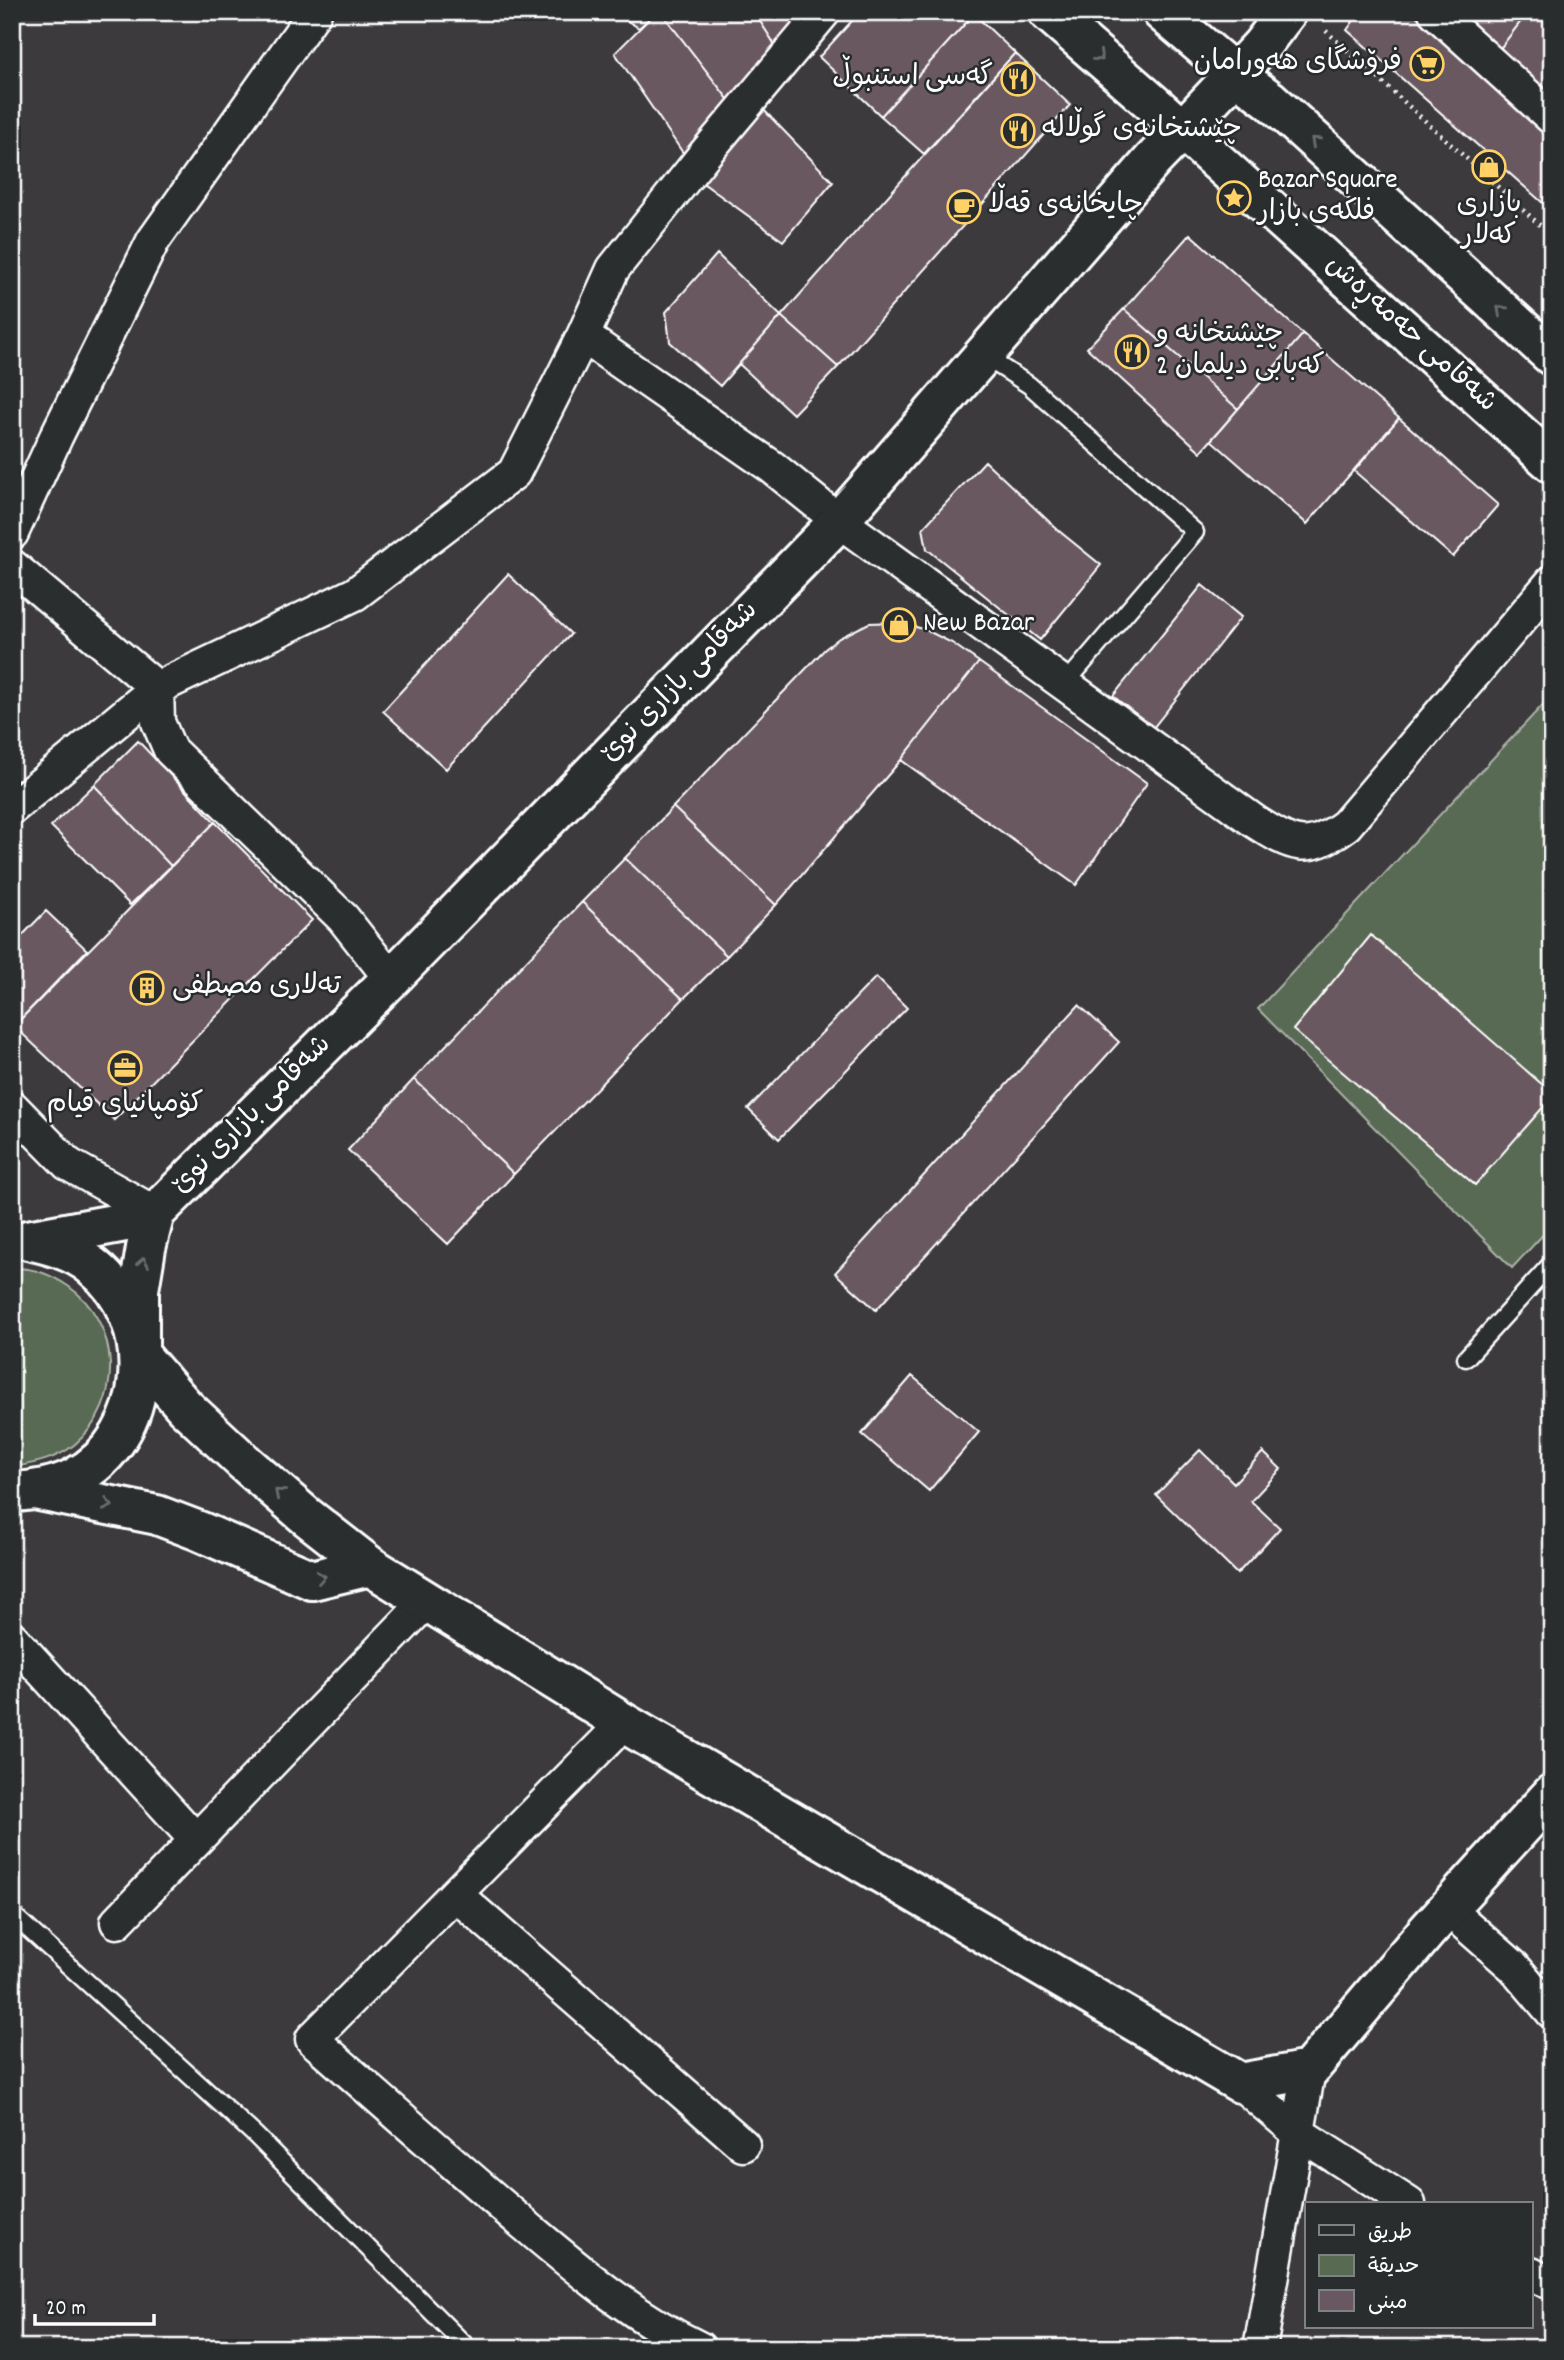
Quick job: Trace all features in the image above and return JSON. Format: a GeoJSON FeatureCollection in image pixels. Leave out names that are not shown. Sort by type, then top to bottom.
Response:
{"type":"FeatureCollection","features":[{"type":"Feature","properties":{"kind":"main road","name":"شەقامی حەمەڕەش"},"geometry":{"type":"LineString","coordinates":[[1048,12],[1552,463]]}},
{"type":"Feature","properties":{"kind":"main road"},"geometry":{"type":"LineString","coordinates":[[1162,12],[1235,75],[1270,100],[1552,356]]}},
{"type":"Feature","properties":{"kind":"main road","name":"شەقامی بازاری نوێ"},"geometry":{"type":"LineString","coordinates":[[155,1213],[391,979],[839,521],[1153,160],[1261,46],[1287,12]]}},
{"type":"Feature","properties":{"kind":"main road"},"geometry":{"type":"LineString","coordinates":[[20,1240],[125,1222],[155,1213]]}},
{"type":"Feature","properties":{"kind":"main road"},"geometry":{"type":"LineString","coordinates":[[22,1492],[75,1477],[104,1455],[125,1426],[138,1391],[139,1290],[155,1213]]}},
{"type":"Feature","properties":{"kind":"main road"},"geometry":{"type":"LineString","coordinates":[[20,1240],[62,1248],[92,1266],[116,1291],[132,1321],[139,1354],[185,1407],[244,1463],[370,1566],[624,1723],[1240,2083],[1309,2070],[1552,1794]]}},
{"type":"Feature","properties":{"kind":"main road"},"geometry":{"type":"LineString","coordinates":[[22,1492],[156,1515],[312,1580],[370,1566]]}},
{"type":"Feature","properties":{"kind":"street"},"geometry":{"type":"LineString","coordinates":[[12,533],[56,436],[153,241],[315,12]]}},
{"type":"Feature","properties":{"kind":"street"},"geometry":{"type":"LineString","coordinates":[[12,808],[157,688],[355,594],[514,473],[583,337],[613,269],[824,12]]}},
{"type":"Feature","properties":{"kind":"street"},"geometry":{"type":"LineString","coordinates":[[1435,12],[1552,118]]}},
{"type":"Feature","properties":{"kind":"street"},"geometry":{"type":"LineString","coordinates":[[583,337],[772,467],[839,521],[1266,829],[1297,844],[1313,845],[1338,831],[1362,808],[1552,582]]}},
{"type":"Feature","properties":{"kind":"street"},"geometry":{"type":"LineString","coordinates":[[12,566],[157,688],[158,722],[170,750],[344,918],[391,979]]}},
{"type":"Feature","properties":{"kind":"street"},"geometry":{"type":"LineString","coordinates":[[12,1107],[68,1164],[155,1213]]}},
{"type":"Feature","properties":{"kind":"street"},"geometry":{"type":"LineString","coordinates":[[117,1922],[426,1602]]}},
{"type":"Feature","properties":{"kind":"street"},"geometry":{"type":"LineString","coordinates":[[12,1638],[196,1840]]}},
{"type":"Feature","properties":{"kind":"street"},"geometry":{"type":"LineString","coordinates":[[624,1723],[312,2039],[457,2167],[597,2285],[642,2317],[699,2348]]}},
{"type":"Feature","properties":{"kind":"street"},"geometry":{"type":"LineString","coordinates":[[455,1894],[743,2146]]}},
{"type":"Feature","properties":{"kind":"street"},"geometry":{"type":"LineString","coordinates":[[1448,1909],[1514,1967],[1552,2012]]}},
{"type":"Feature","properties":{"kind":"street"},"geometry":{"type":"LineString","coordinates":[[1260,2348],[1309,2070]]}},
{"type":"Feature","properties":{"kind":"street"},"geometry":{"type":"LineString","coordinates":[[1240,2083],[1297,2132],[1406,2202]]}},
{"type":"Feature","properties":{"kind":"street"},"geometry":{"type":"LineString","coordinates":[[1532,2274],[1552,2284]]}},
{"type":"Feature","properties":{"kind":"lane"},"geometry":{"type":"LineString","coordinates":[[985,356],[1029,385],[1195,532],[1065,684]]}},
{"type":"Feature","properties":{"kind":"lane"},"geometry":{"type":"LineString","coordinates":[[1466,1358],[1552,1263]]}},
{"type":"Feature","properties":{"kind":"lane"},"geometry":{"type":"LineString","coordinates":[[12,1914],[255,2135],[468,2348]]}},
{"type":"Feature","properties":{"kind":"path"},"geometry":{"type":"LineString","coordinates":[[1326,31],[1552,236]]}},
{"type":"Feature","properties":{"kind":"green space"},"geometry":{"type":"Polygon","coordinates":[[[1552,695],[1552,1225],[1512,1268],[1258,1009],[1552,695]]]}},
{"type":"Feature","properties":{"kind":"green space"},"geometry":{"type":"Polygon","coordinates":[[[12,1268],[34,1270],[49,1275],[68,1286],[86,1302],[107,1341],[110,1364],[102,1408],[91,1428],[74,1445],[60,1454],[14,1467],[12,1467],[12,1268]]]}},
{"type":"Feature","properties":{"kind":"building"},"geometry":{"type":"Polygon","coordinates":[[[613,12],[656,12],[639,28],[613,12]]]}},
{"type":"Feature","properties":{"kind":"building"},"geometry":{"type":"Polygon","coordinates":[[[656,12],[661,12],[731,103],[683,153],[615,53],[656,12]]]}},
{"type":"Feature","properties":{"kind":"building"},"geometry":{"type":"Polygon","coordinates":[[[661,12],[754,12],[779,51],[731,103],[661,12]]]}},
{"type":"Feature","properties":{"kind":"building"},"geometry":{"type":"Polygon","coordinates":[[[754,12],[810,12],[779,51],[754,12]]]}},
{"type":"Feature","properties":{"kind":"building"},"geometry":{"type":"Polygon","coordinates":[[[860,12],[974,14],[881,116],[819,57],[860,12]]]}},
{"type":"Feature","properties":{"kind":"building"},"geometry":{"type":"Polygon","coordinates":[[[1360,12],[1412,12],[1552,135],[1552,211],[1347,30],[1360,12]]]}},
{"type":"Feature","properties":{"kind":"building"},"geometry":{"type":"Polygon","coordinates":[[[1456,12],[1528,12],[1499,50],[1456,12]]]}},
{"type":"Feature","properties":{"kind":"building"},"geometry":{"type":"Polygon","coordinates":[[[1528,12],[1552,12],[1552,98],[1499,50],[1528,12]]]}},
{"type":"Feature","properties":{"kind":"building"},"geometry":{"type":"Polygon","coordinates":[[[974,14],[1015,53],[924,154],[881,116],[974,14]]]}},
{"type":"Feature","properties":{"kind":"building"},"geometry":{"type":"Polygon","coordinates":[[[1015,53],[1070,105],[838,367],[781,316],[1015,53]]]}},
{"type":"Feature","properties":{"kind":"building"},"geometry":{"type":"Polygon","coordinates":[[[760,106],[833,182],[783,241],[696,178],[760,106]]]}},
{"type":"Feature","properties":{"kind":"building"},"geometry":{"type":"Polygon","coordinates":[[[1190,234],[1303,334],[1238,409],[1124,309],[1190,234]]]}},
{"type":"Feature","properties":{"kind":"building"},"geometry":{"type":"Polygon","coordinates":[[[717,254],[781,316],[720,386],[670,342],[666,312],[717,254]]]}},
{"type":"Feature","properties":{"kind":"building"},"geometry":{"type":"Polygon","coordinates":[[[1124,309],[1238,409],[1201,452],[1087,348],[1124,309]]]}},
{"type":"Feature","properties":{"kind":"building"},"geometry":{"type":"Polygon","coordinates":[[[781,316],[838,367],[793,414],[739,364],[781,316]]]}},
{"type":"Feature","properties":{"kind":"building"},"geometry":{"type":"Polygon","coordinates":[[[1303,334],[1399,418],[1307,524],[1211,440],[1303,334]]]}},
{"type":"Feature","properties":{"kind":"building"},"geometry":{"type":"Polygon","coordinates":[[[1399,418],[1498,505],[1453,557],[1354,471],[1399,418]]]}},
{"type":"Feature","properties":{"kind":"building"},"geometry":{"type":"Polygon","coordinates":[[[985,461],[1059,531],[1101,565],[1040,640],[927,549],[923,528],[985,461]]]}},
{"type":"Feature","properties":{"kind":"building"},"geometry":{"type":"Polygon","coordinates":[[[508,574],[571,634],[446,769],[383,711],[508,574]]]}},
{"type":"Feature","properties":{"kind":"building"},"geometry":{"type":"Polygon","coordinates":[[[1202,585],[1241,617],[1153,728],[1113,696],[1202,585]]]}},
{"type":"Feature","properties":{"kind":"building"},"geometry":{"type":"Polygon","coordinates":[[[899,622],[926,630],[952,643],[979,662],[901,760],[776,905],[673,807],[825,649],[839,638],[869,623],[899,622]]]}},
{"type":"Feature","properties":{"kind":"building"},"geometry":{"type":"Polygon","coordinates":[[[979,662],[1147,783],[1076,885],[901,760],[979,662]]]}},
{"type":"Feature","properties":{"kind":"building"},"geometry":{"type":"Polygon","coordinates":[[[138,741],[215,822],[171,866],[94,785],[138,741]]]}},
{"type":"Feature","properties":{"kind":"building"},"geometry":{"type":"Polygon","coordinates":[[[94,785],[171,866],[130,905],[51,826],[94,785]]]}},
{"type":"Feature","properties":{"kind":"building"},"geometry":{"type":"Polygon","coordinates":[[[673,807],[776,905],[727,956],[625,858],[673,807]]]}},
{"type":"Feature","properties":{"kind":"building","name":"تەلاری مصطفی"},"geometry":{"type":"Polygon","coordinates":[[[215,822],[312,920],[114,1120],[14,1026],[215,822]]]}},
{"type":"Feature","properties":{"kind":"building"},"geometry":{"type":"Polygon","coordinates":[[[625,858],[727,956],[683,999],[582,902],[625,858]]]}},
{"type":"Feature","properties":{"kind":"building"},"geometry":{"type":"Polygon","coordinates":[[[582,902],[683,999],[514,1174],[414,1079],[582,902]]]}},
{"type":"Feature","properties":{"kind":"building"},"geometry":{"type":"Polygon","coordinates":[[[46,911],[87,950],[14,1026],[12,946],[46,911]]]}},
{"type":"Feature","properties":{"kind":"building"},"geometry":{"type":"Polygon","coordinates":[[[1371,935],[1552,1093],[1552,1097],[1475,1185],[1293,1030],[1371,935]]]}},
{"type":"Feature","properties":{"kind":"building"},"geometry":{"type":"Polygon","coordinates":[[[876,977],[907,1008],[779,1139],[748,1109],[876,977]]]}},
{"type":"Feature","properties":{"kind":"building"},"geometry":{"type":"Polygon","coordinates":[[[1079,1005],[1119,1042],[876,1310],[835,1273],[1079,1005]]]}},
{"type":"Feature","properties":{"kind":"building"},"geometry":{"type":"Polygon","coordinates":[[[414,1079],[514,1174],[448,1244],[348,1150],[414,1079]]]}},
{"type":"Feature","properties":{"kind":"building"},"geometry":{"type":"Polygon","coordinates":[[[912,1376],[979,1432],[929,1491],[862,1434],[912,1376]]]}},
{"type":"Feature","properties":{"kind":"building"},"geometry":{"type":"Polygon","coordinates":[[[1200,1450],[1234,1483],[1263,1452],[1281,1469],[1251,1501],[1280,1528],[1237,1574],[1156,1495],[1200,1450]]]}},
{"type":"Feature","properties":{"kind":"place","name":"فرۆشگای هەورامان"},"geometry":{"type":"Point","coordinates":[1427,64]}},
{"type":"Feature","properties":{"kind":"place","name":"گەسی استنبوڵ"},"geometry":{"type":"Point","coordinates":[1018,79]}},
{"type":"Feature","properties":{"kind":"place","name":"چێشتخانەی گوڵالە"},"geometry":{"type":"Point","coordinates":[1018,131]}},
{"type":"Feature","properties":{"kind":"place","name":"بازاری کەلار"},"geometry":{"type":"Point","coordinates":[1489,167]}},
{"type":"Feature","properties":{"kind":"place","name":"Bazar Square فلکەی بازار"},"geometry":{"type":"Point","coordinates":[1234,198]}},
{"type":"Feature","properties":{"kind":"place","name":"چایخانەی قەڵا"},"geometry":{"type":"Point","coordinates":[964,207]}},
{"type":"Feature","properties":{"kind":"place","name":"چێشتخانە و کەبابی دیلمان 2"},"geometry":{"type":"Point","coordinates":[1132,352]}},
{"type":"Feature","properties":{"kind":"place","name":"New Bazar"},"geometry":{"type":"Point","coordinates":[899,625]}},
{"type":"Feature","properties":{"kind":"place","name":"تەلاری مصطفی"},"geometry":{"type":"Point","coordinates":[147,988]}},
{"type":"Feature","properties":{"kind":"place","name":"کۆمپانیای قیام"},"geometry":{"type":"Point","coordinates":[125,1068]}}]}
